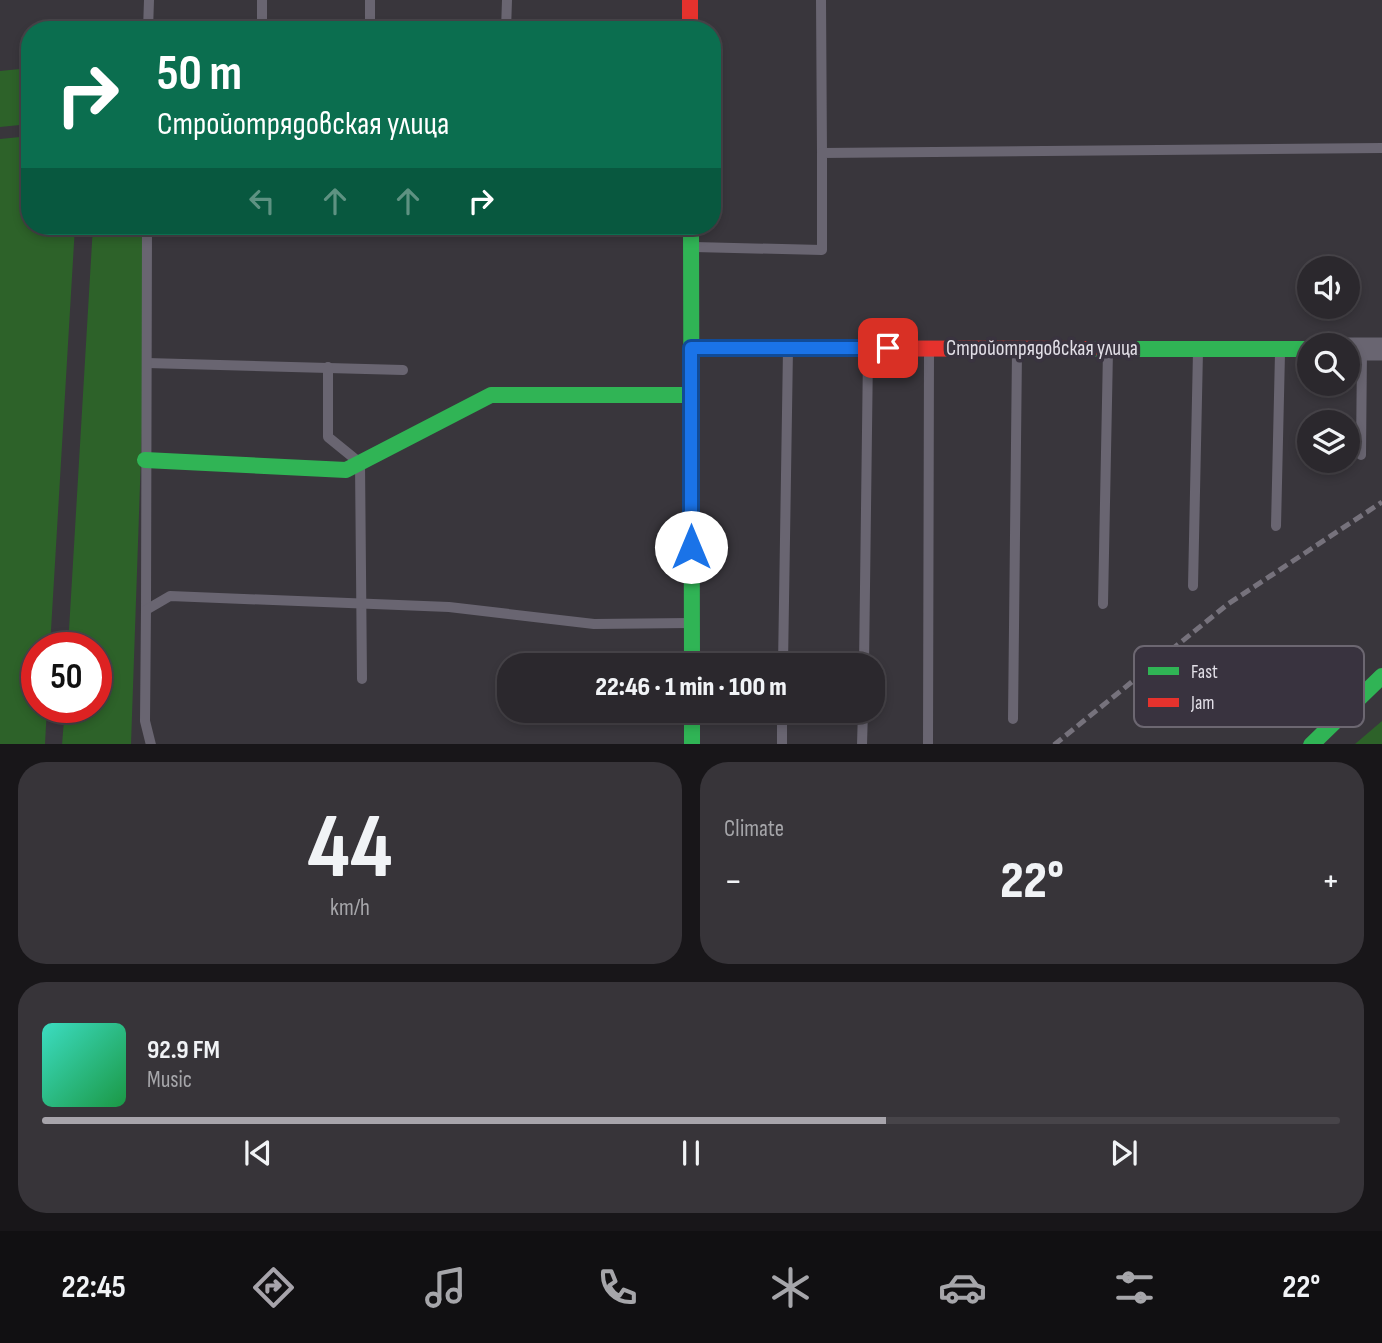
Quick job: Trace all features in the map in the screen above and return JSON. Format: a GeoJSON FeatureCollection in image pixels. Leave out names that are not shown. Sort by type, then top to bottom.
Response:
{"type":"FeatureCollection","features":[{"type":"Feature","properties":{"kind":"street"},"geometry":{"type":"LineString","coordinates":[[690,0],[690,21]]}},
{"type":"Feature","properties":{"kind":"street"},"geometry":{"type":"LineString","coordinates":[[691,235],[692,653]]}},
{"type":"Feature","properties":{"kind":"street","name":"Стройотрядовская улица"},"geometry":{"type":"LineString","coordinates":[[691,348],[1297,349]]}},
{"type":"Feature","properties":{"kind":"street"},"geometry":{"type":"LineString","coordinates":[[145,460],[346,470],[491,395],[691,394]]}},
{"type":"Feature","properties":{"kind":"street"},"geometry":{"type":"LineString","coordinates":[[1364,693],[1382,676]]}},
{"type":"Feature","properties":{"kind":"street"},"geometry":{"type":"LineString","coordinates":[[692,723],[692,744]]}},
{"type":"Feature","properties":{"kind":"street"},"geometry":{"type":"LineString","coordinates":[[1311,744],[1329,727]]}},
{"type":"Feature","properties":{"kind":"lane"},"geometry":{"type":"LineString","coordinates":[[148,21],[149,0]]}},
{"type":"Feature","properties":{"kind":"lane"},"geometry":{"type":"LineString","coordinates":[[262,0],[262,21]]}},
{"type":"Feature","properties":{"kind":"lane"},"geometry":{"type":"LineString","coordinates":[[370,0],[370,21]]}},
{"type":"Feature","properties":{"kind":"lane"},"geometry":{"type":"LineString","coordinates":[[506,21],[507,0]]}},
{"type":"Feature","properties":{"kind":"lane"},"geometry":{"type":"LineString","coordinates":[[691,247],[822,250],[821,0]]}},
{"type":"Feature","properties":{"kind":"lane"},"geometry":{"type":"LineString","coordinates":[[822,153],[1382,148]]}},
{"type":"Feature","properties":{"kind":"lane"},"geometry":{"type":"LineString","coordinates":[[147,235],[145,721],[151,744]]}},
{"type":"Feature","properties":{"kind":"lane"},"geometry":{"type":"LineString","coordinates":[[783,653],[788,348]]}},
{"type":"Feature","properties":{"kind":"lane"},"geometry":{"type":"LineString","coordinates":[[864,653],[868,348]]}},
{"type":"Feature","properties":{"kind":"lane"},"geometry":{"type":"LineString","coordinates":[[928,744],[929,348]]}},
{"type":"Feature","properties":{"kind":"lane"},"geometry":{"type":"LineString","coordinates":[[1013,719],[1017,348]]}},
{"type":"Feature","properties":{"kind":"lane"},"geometry":{"type":"LineString","coordinates":[[1103,604],[1108,348]]}},
{"type":"Feature","properties":{"kind":"lane"},"geometry":{"type":"LineString","coordinates":[[1193,586],[1198,349]]}},
{"type":"Feature","properties":{"kind":"lane"},"geometry":{"type":"LineString","coordinates":[[1276,526],[1280,349]]}},
{"type":"Feature","properties":{"kind":"lane"},"geometry":{"type":"LineString","coordinates":[[1361,455],[1364,349]]}},
{"type":"Feature","properties":{"kind":"lane"},"geometry":{"type":"LineString","coordinates":[[147,363],[403,370]]}},
{"type":"Feature","properties":{"kind":"lane"},"geometry":{"type":"LineString","coordinates":[[328,367],[328,437],[360,463],[362,679]]}},
{"type":"Feature","properties":{"kind":"lane"},"geometry":{"type":"LineString","coordinates":[[146,610],[170,596],[449,607],[594,624],[692,623]]}},
{"type":"Feature","properties":{"kind":"lane"},"geometry":{"type":"LineString","coordinates":[[782,723],[782,744]]}},
{"type":"Feature","properties":{"kind":"lane"},"geometry":{"type":"LineString","coordinates":[[862,744],[863,723]]}},
{"type":"Feature","properties":{"kind":"green space"},"geometry":{"type":"Polygon","coordinates":[[[21,69],[21,125],[0,127],[0,71],[21,69]]]}},
{"type":"Feature","properties":{"kind":"green space"},"geometry":{"type":"Polygon","coordinates":[[[21,137],[21,235],[74,235],[51,632],[21,632],[21,723],[46,723],[45,744],[0,744],[0,139],[21,137]]]}},
{"type":"Feature","properties":{"kind":"green space"},"geometry":{"type":"Polygon","coordinates":[[[92,235],[149,235],[131,744],[62,744],[64,723],[112,723],[112,632],[69,632],[92,235]]]}},
{"type":"Feature","properties":{"kind":"green space"},"geometry":{"type":"Polygon","coordinates":[[[1382,721],[1382,744],[1355,744],[1382,721]]]}},
{"type":"Feature","properties":{"kind":"railway"},"geometry":{"type":"LineString","coordinates":[[1176,646],[1228,604],[1382,502]]}},
{"type":"Feature","properties":{"kind":"railway"},"geometry":{"type":"LineString","coordinates":[[1055,744],[1134,680]]}},
{"type":"Feature","properties":{"kind":"traffic: fast"},"geometry":{"type":"LineString","coordinates":[[691,235],[692,653]]}},
{"type":"Feature","properties":{"kind":"traffic: fast"},"geometry":{"type":"LineString","coordinates":[[1091,349],[1297,349]]}},
{"type":"Feature","properties":{"kind":"traffic: fast"},"geometry":{"type":"LineString","coordinates":[[145,460],[346,470],[491,395],[691,395]]}},
{"type":"Feature","properties":{"kind":"traffic: fast"},"geometry":{"type":"LineString","coordinates":[[1364,693],[1382,676]]}},
{"type":"Feature","properties":{"kind":"traffic: fast"},"geometry":{"type":"LineString","coordinates":[[692,723],[692,744]]}},
{"type":"Feature","properties":{"kind":"traffic: fast"},"geometry":{"type":"LineString","coordinates":[[1312,744],[1330,727]]}},
{"type":"Feature","properties":{"kind":"traffic: jam"},"geometry":{"type":"LineString","coordinates":[[690,0],[690,21]]}},
{"type":"Feature","properties":{"kind":"traffic: jam"},"geometry":{"type":"LineString","coordinates":[[691,348],[1091,349]]}},
{"type":"Feature","properties":{"kind":"route"},"geometry":{"type":"LineString","coordinates":[[691,547],[691,348],[888,348]]}}]}
